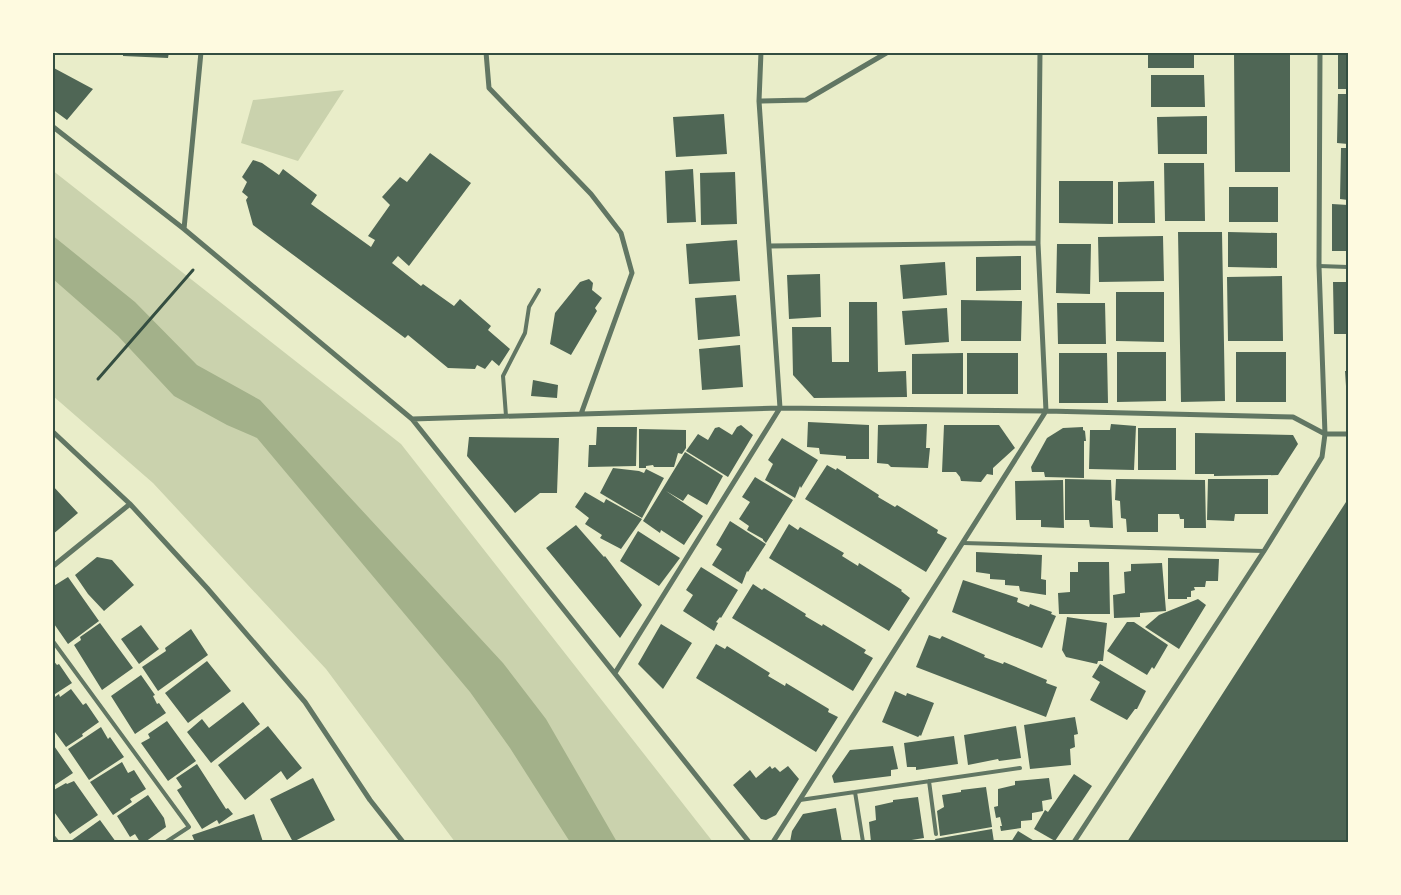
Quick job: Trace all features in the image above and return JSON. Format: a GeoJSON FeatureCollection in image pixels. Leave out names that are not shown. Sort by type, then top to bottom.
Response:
{"type":"FeatureCollection","features":[{"type":"Feature","properties":{"kind":"street"},"geometry":{"type":"LineString","coordinates":[[184,229],[201,52]]}},
{"type":"Feature","properties":{"kind":"street"},"geometry":{"type":"LineString","coordinates":[[486,52],[489,88],[591,194],[621,233],[632,273],[581,414]]}},
{"type":"Feature","properties":{"kind":"street"},"geometry":{"type":"LineString","coordinates":[[615,673],[780,408],[759,101],[761,52]]}},
{"type":"Feature","properties":{"kind":"street"},"geometry":{"type":"LineString","coordinates":[[759,101],[806,100],[888,52]]}},
{"type":"Feature","properties":{"kind":"street"},"geometry":{"type":"LineString","coordinates":[[773,842],[1046,411],[1038,244],[1040,52]]}},
{"type":"Feature","properties":{"kind":"street"},"geometry":{"type":"LineString","coordinates":[[1074,842],[1264,551],[1322,457],[1325,434],[1319,266],[1320,52]]}},
{"type":"Feature","properties":{"kind":"street"},"geometry":{"type":"LineString","coordinates":[[52,126],[184,229],[412,419],[749,842]]}},
{"type":"Feature","properties":{"kind":"street"},"geometry":{"type":"LineString","coordinates":[[769,246],[1038,244]]}},
{"type":"Feature","properties":{"kind":"street"},"geometry":{"type":"LineString","coordinates":[[412,419],[780,408],[1046,411],[1293,417],[1325,434],[1348,434]]}},
{"type":"Feature","properties":{"kind":"street"},"geometry":{"type":"LineString","coordinates":[[52,431],[130,504],[207,588],[305,702],[370,800],[403,842]]}},
{"type":"Feature","properties":{"kind":"street"},"geometry":{"type":"LineString","coordinates":[[52,567],[130,504]]}},
{"type":"Feature","properties":{"kind":"street"},"geometry":{"type":"LineString","coordinates":[[52,836],[57,842]]}},
{"type":"Feature","properties":{"kind":"lane"},"geometry":{"type":"LineString","coordinates":[[1319,266],[1348,267]]}},
{"type":"Feature","properties":{"kind":"lane"},"geometry":{"type":"LineString","coordinates":[[506,416],[503,376],[525,333],[529,307],[539,290]]}},
{"type":"Feature","properties":{"kind":"lane"},"geometry":{"type":"LineString","coordinates":[[963,543],[1264,551]]}},
{"type":"Feature","properties":{"kind":"lane"},"geometry":{"type":"LineString","coordinates":[[52,640],[189,826],[166,842]]}},
{"type":"Feature","properties":{"kind":"lane"},"geometry":{"type":"LineString","coordinates":[[800,800],[1020,768]]}},
{"type":"Feature","properties":{"kind":"lane"},"geometry":{"type":"LineString","coordinates":[[929,781],[936,834]]}},
{"type":"Feature","properties":{"kind":"lane"},"geometry":{"type":"LineString","coordinates":[[855,792],[863,842]]}},
{"type":"Feature","properties":{"kind":"path"},"geometry":{"type":"LineString","coordinates":[[98,379],[193,270]]}},
{"type":"Feature","properties":{"kind":"shaded area"},"geometry":{"type":"Polygon","coordinates":[[[344,90],[298,161],[241,143],[253,100],[344,90]]]}},
{"type":"Feature","properties":{"kind":"shaded area"},"geometry":{"type":"Polygon","coordinates":[[[52,170],[401,444],[713,842],[455,842],[326,669],[153,483],[53,396],[52,170]]]}},
{"type":"Feature","properties":{"kind":"shaded area"},"geometry":{"type":"Polygon","coordinates":[[[52,235],[135,302],[197,365],[260,400],[503,663],[546,719],[617,842],[570,842],[510,748],[470,692],[257,438],[227,425],[174,396],[118,336],[53,279],[52,235]]]}},
{"type":"Feature","properties":{"kind":"building"},"geometry":{"type":"Polygon","coordinates":[[[123,52],[169,52],[168,58],[123,56],[123,52]]]}},
{"type":"Feature","properties":{"kind":"building"},"geometry":{"type":"Polygon","coordinates":[[[1148,52],[1194,52],[1194,68],[1148,68],[1148,52]]]}},
{"type":"Feature","properties":{"kind":"building"},"geometry":{"type":"Polygon","coordinates":[[[1338,52],[1348,52],[1348,89],[1338,89],[1338,52]]]}},
{"type":"Feature","properties":{"kind":"building"},"geometry":{"type":"Polygon","coordinates":[[[1234,53],[1290,53],[1290,172],[1235,172],[1234,53]]]}},
{"type":"Feature","properties":{"kind":"building"},"geometry":{"type":"Polygon","coordinates":[[[52,67],[93,89],[67,120],[52,109],[52,67]]]}},
{"type":"Feature","properties":{"kind":"building"},"geometry":{"type":"Polygon","coordinates":[[[1151,75],[1204,75],[1205,107],[1151,107],[1151,75]]]}},
{"type":"Feature","properties":{"kind":"building"},"geometry":{"type":"Polygon","coordinates":[[[1338,94],[1348,94],[1348,144],[1337,143],[1338,94]]]}},
{"type":"Feature","properties":{"kind":"building"},"geometry":{"type":"Polygon","coordinates":[[[724,114],[727,154],[676,157],[673,117],[724,114]]]}},
{"type":"Feature","properties":{"kind":"building"},"geometry":{"type":"Polygon","coordinates":[[[1207,116],[1207,154],[1158,154],[1157,117],[1207,116]]]}},
{"type":"Feature","properties":{"kind":"building"},"geometry":{"type":"Polygon","coordinates":[[[1341,148],[1348,148],[1348,200],[1340,199],[1341,148]]]}},
{"type":"Feature","properties":{"kind":"building"},"geometry":{"type":"Polygon","coordinates":[[[430,153],[471,183],[409,266],[398,256],[392,263],[421,286],[423,284],[454,306],[460,299],[491,326],[488,330],[510,349],[499,366],[492,360],[485,369],[477,365],[475,369],[448,368],[408,335],[405,338],[253,225],[246,200],[248,197],[242,192],[247,182],[242,177],[253,160],[262,163],[279,175],[283,169],[317,195],[311,204],[371,247],[375,240],[368,236],[390,205],[382,197],[400,177],[407,182],[430,153]]]}},
{"type":"Feature","properties":{"kind":"building"},"geometry":{"type":"Polygon","coordinates":[[[1164,163],[1204,163],[1205,221],[1165,221],[1164,163]]]}},
{"type":"Feature","properties":{"kind":"building"},"geometry":{"type":"Polygon","coordinates":[[[693,169],[696,222],[667,223],[665,171],[693,169]]]}},
{"type":"Feature","properties":{"kind":"building"},"geometry":{"type":"Polygon","coordinates":[[[735,172],[737,224],[701,225],[700,173],[735,172]]]}},
{"type":"Feature","properties":{"kind":"building"},"geometry":{"type":"Polygon","coordinates":[[[1059,181],[1113,181],[1113,224],[1059,223],[1059,181]]]}},
{"type":"Feature","properties":{"kind":"building"},"geometry":{"type":"Polygon","coordinates":[[[1154,181],[1155,223],[1118,223],[1118,182],[1154,181]]]}},
{"type":"Feature","properties":{"kind":"building"},"geometry":{"type":"Polygon","coordinates":[[[1229,187],[1278,187],[1278,222],[1229,222],[1229,187]]]}},
{"type":"Feature","properties":{"kind":"building"},"geometry":{"type":"Polygon","coordinates":[[[1332,204],[1348,205],[1348,251],[1332,251],[1332,204]]]}},
{"type":"Feature","properties":{"kind":"building"},"geometry":{"type":"Polygon","coordinates":[[[1178,232],[1222,232],[1225,401],[1181,402],[1178,232]]]}},
{"type":"Feature","properties":{"kind":"building"},"geometry":{"type":"Polygon","coordinates":[[[1228,232],[1277,233],[1277,268],[1228,267],[1228,232]]]}},
{"type":"Feature","properties":{"kind":"building"},"geometry":{"type":"Polygon","coordinates":[[[1163,236],[1164,281],[1099,282],[1098,237],[1163,236]]]}},
{"type":"Feature","properties":{"kind":"building"},"geometry":{"type":"Polygon","coordinates":[[[737,240],[740,281],[689,284],[686,244],[737,240]]]}},
{"type":"Feature","properties":{"kind":"building"},"geometry":{"type":"Polygon","coordinates":[[[1057,244],[1091,244],[1090,294],[1056,293],[1057,244]]]}},
{"type":"Feature","properties":{"kind":"building"},"geometry":{"type":"Polygon","coordinates":[[[1021,256],[1021,290],[976,291],[976,257],[1021,256]]]}},
{"type":"Feature","properties":{"kind":"building"},"geometry":{"type":"Polygon","coordinates":[[[945,262],[947,295],[903,299],[900,265],[945,262]]]}},
{"type":"Feature","properties":{"kind":"building"},"geometry":{"type":"Polygon","coordinates":[[[820,274],[821,317],[789,319],[787,275],[820,274]]]}},
{"type":"Feature","properties":{"kind":"building"},"geometry":{"type":"Polygon","coordinates":[[[1282,276],[1283,341],[1228,341],[1227,277],[1282,276]]]}},
{"type":"Feature","properties":{"kind":"building"},"geometry":{"type":"Polygon","coordinates":[[[589,279],[593,283],[592,290],[602,298],[595,308],[597,311],[571,355],[550,344],[555,313],[580,282],[589,279]]]}},
{"type":"Feature","properties":{"kind":"building"},"geometry":{"type":"Polygon","coordinates":[[[1333,282],[1348,282],[1348,334],[1334,334],[1333,282]]]}},
{"type":"Feature","properties":{"kind":"building"},"geometry":{"type":"Polygon","coordinates":[[[1116,292],[1164,292],[1164,342],[1116,341],[1116,292]]]}},
{"type":"Feature","properties":{"kind":"building"},"geometry":{"type":"Polygon","coordinates":[[[736,295],[740,336],[698,340],[695,298],[736,295]]]}},
{"type":"Feature","properties":{"kind":"building"},"geometry":{"type":"Polygon","coordinates":[[[961,300],[1022,301],[1021,341],[961,341],[961,300]]]}},
{"type":"Feature","properties":{"kind":"building"},"geometry":{"type":"Polygon","coordinates":[[[849,302],[877,302],[878,372],[906,371],[907,397],[814,398],[793,375],[792,327],[831,327],[832,362],[849,362],[849,302]]]}},
{"type":"Feature","properties":{"kind":"building"},"geometry":{"type":"Polygon","coordinates":[[[1057,303],[1105,303],[1106,344],[1058,344],[1057,303]]]}},
{"type":"Feature","properties":{"kind":"building"},"geometry":{"type":"Polygon","coordinates":[[[947,308],[949,342],[905,345],[902,311],[947,308]]]}},
{"type":"Feature","properties":{"kind":"building"},"geometry":{"type":"Polygon","coordinates":[[[740,345],[743,387],[702,390],[699,349],[740,345]]]}},
{"type":"Feature","properties":{"kind":"building"},"geometry":{"type":"Polygon","coordinates":[[[1117,352],[1166,352],[1166,401],[1117,402],[1117,352]]]}},
{"type":"Feature","properties":{"kind":"building"},"geometry":{"type":"Polygon","coordinates":[[[1236,352],[1286,352],[1286,402],[1236,402],[1236,352]]]}},
{"type":"Feature","properties":{"kind":"building"},"geometry":{"type":"Polygon","coordinates":[[[963,353],[963,394],[912,394],[912,354],[963,353]]]}},
{"type":"Feature","properties":{"kind":"building"},"geometry":{"type":"Polygon","coordinates":[[[967,353],[1018,353],[1018,394],[967,394],[967,353]]]}},
{"type":"Feature","properties":{"kind":"building"},"geometry":{"type":"Polygon","coordinates":[[[1059,353],[1107,353],[1108,403],[1059,403],[1059,353]]]}},
{"type":"Feature","properties":{"kind":"building"},"geometry":{"type":"Polygon","coordinates":[[[1345,371],[1348,371],[1348,388],[1346,386],[1345,371]]]}},
{"type":"Feature","properties":{"kind":"building"},"geometry":{"type":"Polygon","coordinates":[[[533,380],[558,385],[557,398],[531,396],[533,380]]]}},
{"type":"Feature","properties":{"kind":"building"},"geometry":{"type":"Polygon","coordinates":[[[808,422],[869,425],[869,459],[846,459],[846,456],[820,454],[819,448],[807,447],[808,422]]]}},
{"type":"Feature","properties":{"kind":"building"},"geometry":{"type":"Polygon","coordinates":[[[927,424],[926,448],[930,448],[928,468],[891,467],[888,464],[877,463],[878,425],[927,424]]]}},
{"type":"Feature","properties":{"kind":"building"},"geometry":{"type":"Polygon","coordinates":[[[1111,424],[1136,426],[1134,470],[1089,469],[1090,430],[1110,430],[1111,424]]]}},
{"type":"Feature","properties":{"kind":"building"},"geometry":{"type":"Polygon","coordinates":[[[741,425],[753,435],[728,477],[686,451],[698,434],[708,440],[715,428],[719,427],[732,435],[737,427],[741,425]]]}},
{"type":"Feature","properties":{"kind":"building"},"geometry":{"type":"Polygon","coordinates":[[[944,425],[999,425],[1015,448],[993,468],[993,475],[987,474],[981,482],[961,481],[956,472],[942,472],[944,425]]]}},
{"type":"Feature","properties":{"kind":"building"},"geometry":{"type":"Polygon","coordinates":[[[597,427],[637,427],[636,466],[588,467],[589,445],[596,445],[597,427]]]}},
{"type":"Feature","properties":{"kind":"building"},"geometry":{"type":"Polygon","coordinates":[[[1083,427],[1086,441],[1084,441],[1084,478],[1045,477],[1044,472],[1032,472],[1031,467],[1047,438],[1063,428],[1083,427]]]}},
{"type":"Feature","properties":{"kind":"building"},"geometry":{"type":"Polygon","coordinates":[[[1138,428],[1176,428],[1176,470],[1138,470],[1138,428]]]}},
{"type":"Feature","properties":{"kind":"building"},"geometry":{"type":"Polygon","coordinates":[[[639,429],[686,430],[686,448],[682,454],[678,453],[674,467],[654,467],[653,465],[639,468],[639,429]]]}},
{"type":"Feature","properties":{"kind":"building"},"geometry":{"type":"Polygon","coordinates":[[[1195,433],[1293,435],[1298,444],[1278,475],[1214,476],[1214,474],[1195,474],[1195,433]]]}},
{"type":"Feature","properties":{"kind":"building"},"geometry":{"type":"Polygon","coordinates":[[[469,437],[559,438],[557,493],[540,493],[515,513],[467,456],[469,437]]]}},
{"type":"Feature","properties":{"kind":"building"},"geometry":{"type":"Polygon","coordinates":[[[782,438],[818,460],[801,488],[800,486],[795,498],[765,480],[773,464],[768,460],[782,438]]]}},
{"type":"Feature","properties":{"kind":"building"},"geometry":{"type":"Polygon","coordinates":[[[685,452],[723,476],[707,505],[688,494],[683,501],[666,491],[703,516],[684,545],[661,530],[660,533],[643,521],[685,452]]]}},
{"type":"Feature","properties":{"kind":"building"},"geometry":{"type":"Polygon","coordinates":[[[827,465],[836,470],[837,468],[879,495],[878,497],[895,507],[897,505],[938,530],[937,533],[947,538],[926,572],[805,499],[827,465]]]}},
{"type":"Feature","properties":{"kind":"building"},"geometry":{"type":"Polygon","coordinates":[[[613,468],[644,473],[646,469],[664,478],[642,518],[600,493],[613,468]]]}},
{"type":"Feature","properties":{"kind":"building"},"geometry":{"type":"Polygon","coordinates":[[[755,477],[793,500],[766,543],[763,539],[747,530],[749,526],[739,519],[750,502],[742,497],[755,477]]]}},
{"type":"Feature","properties":{"kind":"building"},"geometry":{"type":"Polygon","coordinates":[[[1065,479],[1111,480],[1113,528],[1090,527],[1089,520],[1065,520],[1065,479]]]}},
{"type":"Feature","properties":{"kind":"building"},"geometry":{"type":"Polygon","coordinates":[[[1116,479],[1205,480],[1206,528],[1184,528],[1184,519],[1180,519],[1179,514],[1158,514],[1158,532],[1127,532],[1126,519],[1121,518],[1120,501],[1115,500],[1116,479]]]}},
{"type":"Feature","properties":{"kind":"building"},"geometry":{"type":"Polygon","coordinates":[[[1208,479],[1268,479],[1268,514],[1235,514],[1234,521],[1207,520],[1208,479]]]}},
{"type":"Feature","properties":{"kind":"building"},"geometry":{"type":"Polygon","coordinates":[[[1063,480],[1064,528],[1041,527],[1041,520],[1016,520],[1015,481],[1063,480]]]}},
{"type":"Feature","properties":{"kind":"building"},"geometry":{"type":"Polygon","coordinates":[[[52,485],[78,513],[52,535],[52,485]]]}},
{"type":"Feature","properties":{"kind":"building"},"geometry":{"type":"Polygon","coordinates":[[[585,492],[604,503],[606,499],[642,519],[621,549],[600,538],[602,535],[585,524],[589,518],[575,507],[585,492]]]}},
{"type":"Feature","properties":{"kind":"building"},"geometry":{"type":"Polygon","coordinates":[[[1346,502],[1348,504],[1348,842],[1127,842],[1346,502]]]}},
{"type":"Feature","properties":{"kind":"building"},"geometry":{"type":"Polygon","coordinates":[[[730,521],[766,544],[747,571],[742,584],[712,565],[722,549],[716,545],[730,521]]]}},
{"type":"Feature","properties":{"kind":"building"},"geometry":{"type":"Polygon","coordinates":[[[789,524],[798,530],[800,527],[844,553],[842,556],[858,566],[859,563],[902,590],[910,598],[889,631],[769,558],[789,524]]]}},
{"type":"Feature","properties":{"kind":"building"},"geometry":{"type":"Polygon","coordinates":[[[576,525],[605,556],[642,605],[620,638],[546,548],[576,525]]]}},
{"type":"Feature","properties":{"kind":"building"},"geometry":{"type":"Polygon","coordinates":[[[638,531],[680,558],[659,586],[620,561],[638,531]]]}},
{"type":"Feature","properties":{"kind":"building"},"geometry":{"type":"Polygon","coordinates":[[[976,552],[1042,555],[1041,579],[1046,580],[1046,595],[1020,591],[1019,586],[1005,585],[1005,580],[990,579],[990,574],[976,572],[976,552]]]}},
{"type":"Feature","properties":{"kind":"building"},"geometry":{"type":"Polygon","coordinates":[[[97,557],[112,560],[134,585],[104,611],[88,594],[75,575],[97,557]]]}},
{"type":"Feature","properties":{"kind":"building"},"geometry":{"type":"Polygon","coordinates":[[[1168,558],[1219,559],[1218,581],[1206,581],[1205,587],[1194,587],[1195,590],[1191,591],[1191,597],[1187,597],[1187,599],[1168,599],[1168,558]]]}},
{"type":"Feature","properties":{"kind":"building"},"geometry":{"type":"Polygon","coordinates":[[[1078,562],[1109,562],[1110,614],[1059,614],[1058,593],[1070,592],[1070,572],[1078,572],[1078,562]]]}},
{"type":"Feature","properties":{"kind":"building"},"geometry":{"type":"Polygon","coordinates":[[[1162,563],[1166,611],[1140,613],[1140,617],[1114,618],[1113,595],[1125,593],[1124,572],[1131,571],[1131,564],[1162,563]]]}},
{"type":"Feature","properties":{"kind":"building"},"geometry":{"type":"Polygon","coordinates":[[[701,567],[738,590],[721,618],[716,622],[718,623],[714,631],[683,611],[693,595],[686,590],[701,567]]]}},
{"type":"Feature","properties":{"kind":"building"},"geometry":{"type":"Polygon","coordinates":[[[68,577],[99,621],[68,644],[52,621],[52,587],[68,577]]]}},
{"type":"Feature","properties":{"kind":"building"},"geometry":{"type":"Polygon","coordinates":[[[963,580],[1018,598],[1017,602],[1029,607],[1030,604],[1052,612],[1051,614],[1056,616],[1042,648],[952,612],[963,580]]]}},
{"type":"Feature","properties":{"kind":"building"},"geometry":{"type":"Polygon","coordinates":[[[753,584],[762,590],[764,588],[806,614],[805,616],[822,626],[823,624],[866,650],[864,653],[873,658],[853,691],[732,618],[753,584]]]}},
{"type":"Feature","properties":{"kind":"building"},"geometry":{"type":"Polygon","coordinates":[[[1198,599],[1206,605],[1179,649],[1145,627],[1159,615],[1198,599]]]}},
{"type":"Feature","properties":{"kind":"building"},"geometry":{"type":"Polygon","coordinates":[[[1067,617],[1107,623],[1103,661],[1098,661],[1097,664],[1066,657],[1062,650],[1067,617]]]}},
{"type":"Feature","properties":{"kind":"building"},"geometry":{"type":"Polygon","coordinates":[[[1127,622],[1134,622],[1168,645],[1154,669],[1152,667],[1147,675],[1107,651],[1127,622]]]}},
{"type":"Feature","properties":{"kind":"building"},"geometry":{"type":"Polygon","coordinates":[[[100,623],[133,668],[102,690],[74,645],[81,640],[80,637],[100,623]]]}},
{"type":"Feature","properties":{"kind":"building"},"geometry":{"type":"Polygon","coordinates":[[[661,624],[692,643],[663,689],[638,664],[661,624]]]}},
{"type":"Feature","properties":{"kind":"building"},"geometry":{"type":"Polygon","coordinates":[[[141,625],[159,649],[139,664],[121,639],[141,625]]]}},
{"type":"Feature","properties":{"kind":"building"},"geometry":{"type":"Polygon","coordinates":[[[191,629],[208,655],[158,691],[142,667],[166,651],[165,648],[191,629]]]}},
{"type":"Feature","properties":{"kind":"building"},"geometry":{"type":"Polygon","coordinates":[[[929,635],[940,639],[942,636],[985,655],[984,657],[1003,664],[1004,662],[1047,680],[1046,683],[1057,687],[1046,717],[916,667],[929,635]]]}},
{"type":"Feature","properties":{"kind":"building"},"geometry":{"type":"Polygon","coordinates":[[[716,644],[725,649],[727,646],[770,673],[768,676],[785,686],[786,683],[829,709],[828,712],[838,717],[816,752],[696,678],[716,644]]]}},
{"type":"Feature","properties":{"kind":"building"},"geometry":{"type":"Polygon","coordinates":[[[52,659],[57,665],[59,664],[72,683],[52,696],[52,659]]]}},
{"type":"Feature","properties":{"kind":"building"},"geometry":{"type":"Polygon","coordinates":[[[207,661],[231,691],[188,723],[165,693],[207,661]]]}},
{"type":"Feature","properties":{"kind":"building"},"geometry":{"type":"Polygon","coordinates":[[[1100,664],[1146,691],[1137,709],[1127,720],[1090,700],[1100,682],[1092,677],[1100,664]]]}},
{"type":"Feature","properties":{"kind":"building"},"geometry":{"type":"Polygon","coordinates":[[[141,675],[155,695],[153,696],[157,704],[159,703],[166,713],[135,734],[111,696],[141,675]]]}},
{"type":"Feature","properties":{"kind":"building"},"geometry":{"type":"Polygon","coordinates":[[[71,689],[83,705],[86,703],[99,722],[66,747],[52,728],[52,699],[59,694],[60,697],[71,689]]]}},
{"type":"Feature","properties":{"kind":"building"},"geometry":{"type":"Polygon","coordinates":[[[895,691],[906,696],[907,693],[934,703],[921,736],[918,737],[882,722],[895,691]]]}},
{"type":"Feature","properties":{"kind":"building"},"geometry":{"type":"Polygon","coordinates":[[[243,702],[260,724],[211,763],[187,732],[202,719],[209,728],[243,702]]]}},
{"type":"Feature","properties":{"kind":"building"},"geometry":{"type":"Polygon","coordinates":[[[1075,717],[1078,734],[1074,735],[1075,747],[1070,749],[1071,765],[1030,769],[1024,725],[1075,717]]]}},
{"type":"Feature","properties":{"kind":"building"},"geometry":{"type":"Polygon","coordinates":[[[167,721],[196,761],[168,781],[141,743],[150,738],[148,734],[167,721]]]}},
{"type":"Feature","properties":{"kind":"building"},"geometry":{"type":"Polygon","coordinates":[[[268,726],[302,768],[287,780],[281,771],[245,800],[218,765],[268,726]]]}},
{"type":"Feature","properties":{"kind":"building"},"geometry":{"type":"Polygon","coordinates":[[[1016,726],[1021,758],[999,761],[998,759],[968,765],[964,735],[1016,726]]]}},
{"type":"Feature","properties":{"kind":"building"},"geometry":{"type":"Polygon","coordinates":[[[101,727],[108,739],[110,737],[124,757],[89,780],[68,749],[101,727]]]}},
{"type":"Feature","properties":{"kind":"building"},"geometry":{"type":"Polygon","coordinates":[[[954,736],[958,764],[916,770],[916,767],[907,767],[904,743],[954,736]]]}},
{"type":"Feature","properties":{"kind":"building"},"geometry":{"type":"Polygon","coordinates":[[[52,743],[73,773],[52,787],[52,743]]]}},
{"type":"Feature","properties":{"kind":"building"},"geometry":{"type":"Polygon","coordinates":[[[893,746],[898,769],[891,770],[891,776],[834,783],[832,776],[850,750],[893,746]]]}},
{"type":"Feature","properties":{"kind":"building"},"geometry":{"type":"Polygon","coordinates":[[[122,762],[128,773],[134,770],[146,789],[130,799],[132,802],[113,815],[90,782],[122,762]]]}},
{"type":"Feature","properties":{"kind":"building"},"geometry":{"type":"Polygon","coordinates":[[[197,764],[226,809],[228,808],[233,814],[219,824],[217,820],[202,829],[177,790],[182,787],[176,778],[197,764]]]}},
{"type":"Feature","properties":{"kind":"building"},"geometry":{"type":"Polygon","coordinates":[[[770,766],[772,769],[775,767],[780,772],[788,766],[799,779],[776,815],[766,820],[761,819],[733,785],[750,770],[756,778],[770,766]]]}},
{"type":"Feature","properties":{"kind":"building"},"geometry":{"type":"Polygon","coordinates":[[[1074,774],[1092,786],[1055,841],[1034,829],[1045,810],[1048,812],[1074,774]]]}},
{"type":"Feature","properties":{"kind":"building"},"geometry":{"type":"Polygon","coordinates":[[[313,778],[335,820],[293,842],[270,799],[313,778]]]}},
{"type":"Feature","properties":{"kind":"building"},"geometry":{"type":"Polygon","coordinates":[[[1049,778],[1052,799],[1042,801],[1043,811],[1032,813],[1032,820],[1021,821],[1021,828],[1001,831],[1000,817],[996,818],[994,807],[998,806],[998,789],[1015,785],[1015,781],[1049,778]]]}},
{"type":"Feature","properties":{"kind":"building"},"geometry":{"type":"Polygon","coordinates":[[[74,781],[98,815],[70,834],[52,809],[52,791],[74,781]]]}},
{"type":"Feature","properties":{"kind":"building"},"geometry":{"type":"Polygon","coordinates":[[[986,787],[992,827],[940,836],[937,811],[944,807],[942,795],[961,792],[961,790],[986,787]]]}},
{"type":"Feature","properties":{"kind":"building"},"geometry":{"type":"Polygon","coordinates":[[[148,795],[164,818],[166,827],[145,842],[140,842],[135,834],[130,837],[117,816],[148,795]]]}},
{"type":"Feature","properties":{"kind":"building"},"geometry":{"type":"Polygon","coordinates":[[[918,797],[924,838],[899,842],[871,842],[869,822],[876,820],[875,806],[893,802],[893,800],[918,797]]]}},
{"type":"Feature","properties":{"kind":"building"},"geometry":{"type":"Polygon","coordinates":[[[836,808],[842,842],[790,842],[792,831],[803,814],[836,808]]]}},
{"type":"Feature","properties":{"kind":"building"},"geometry":{"type":"Polygon","coordinates":[[[254,814],[263,842],[195,842],[192,835],[254,814]]]}},
{"type":"Feature","properties":{"kind":"building"},"geometry":{"type":"Polygon","coordinates":[[[100,820],[116,842],[74,842],[72,840],[100,820]]]}},
{"type":"Feature","properties":{"kind":"building"},"geometry":{"type":"Polygon","coordinates":[[[992,829],[994,842],[936,842],[935,839],[992,829]]]}},
{"type":"Feature","properties":{"kind":"building"},"geometry":{"type":"Polygon","coordinates":[[[1018,831],[1036,842],[1011,842],[1018,831]]]}}]}
